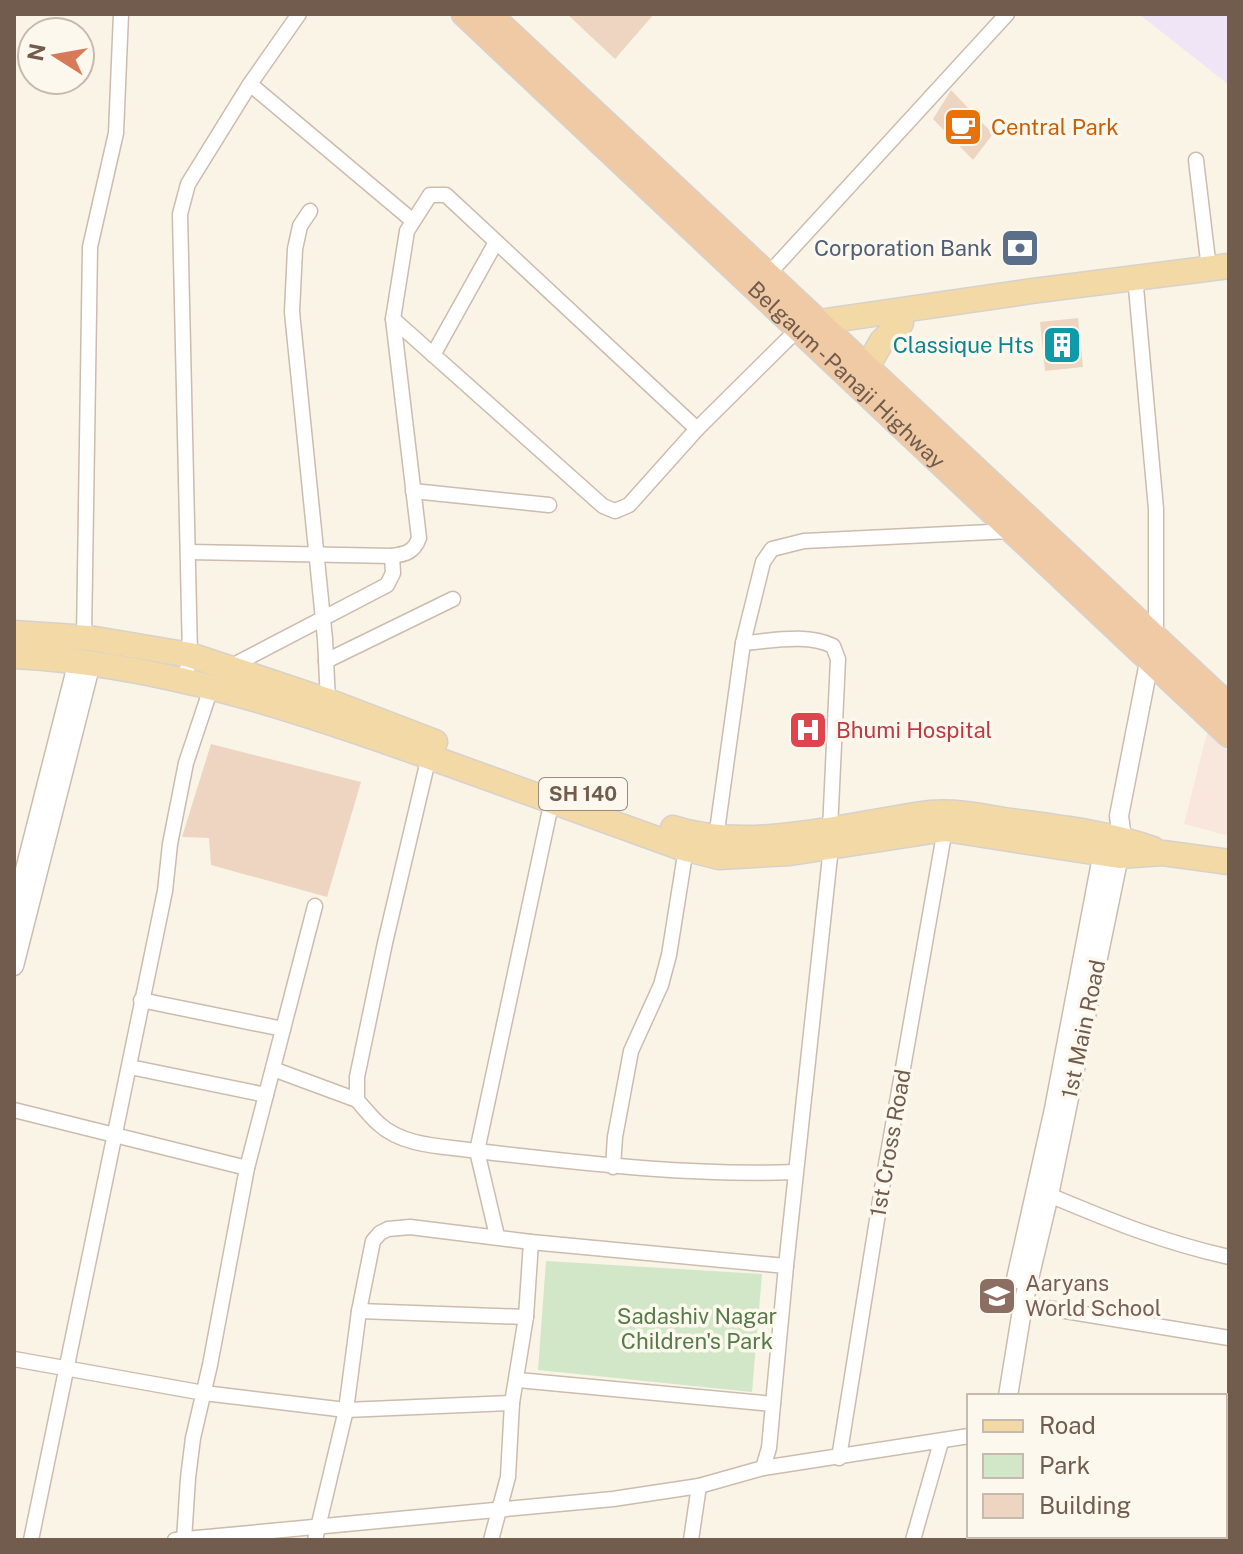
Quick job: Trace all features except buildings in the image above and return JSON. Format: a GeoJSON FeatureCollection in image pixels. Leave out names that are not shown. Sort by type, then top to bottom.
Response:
{"type":"FeatureCollection","features":[{"type":"Feature","properties":{"kind":"highway","name":"Belgaum - Panaji Highway"},"geometry":{"type":"LineString","coordinates":[[464,14],[762,281]]}},
{"type":"Feature","properties":{"kind":"highway","name":"Belgaum - Panaji Highway"},"geometry":{"type":"LineString","coordinates":[[489,14],[815,331],[1011,531],[1153,651],[1229,706]]}},
{"type":"Feature","properties":{"kind":"highway","name":"Belgaum - Panaji Highway"},"geometry":{"type":"LineString","coordinates":[[815,331],[867,367],[1153,651],[1229,735]]}},
{"type":"Feature","properties":{"kind":"main road"},"geometry":{"type":"LineString","coordinates":[[815,331],[901,323],[1136,287],[1222,270]]}},
{"type":"Feature","properties":{"kind":"main road"},"geometry":{"type":"LineString","coordinates":[[815,331],[1061,287],[1222,270]]}},
{"type":"Feature","properties":{"kind":"main road"},"geometry":{"type":"LineString","coordinates":[[867,367],[882,341],[901,323]]}},
{"type":"Feature","properties":{"kind":"main road","name":"SH 140"},"geometry":{"type":"LineString","coordinates":[[14,633],[84,654]]}},
{"type":"Feature","properties":{"kind":"main road","name":"SH 140"},"geometry":{"type":"LineString","coordinates":[[14,656],[84,654],[188,667],[228,668],[328,701],[728,857],[790,853],[831,838],[950,812],[1114,840],[1163,853],[1229,862]]}},
{"type":"Feature","properties":{"kind":"main road","name":"SH 140"},"geometry":{"type":"LineString","coordinates":[[188,667],[211,688],[316,716],[552,800],[687,841],[831,838],[945,829],[1114,840]]}},
{"type":"Feature","properties":{"kind":"street"},"geometry":{"type":"LineString","coordinates":[[14,966],[84,654],[90,247],[116,133],[121,14]]}},
{"type":"Feature","properties":{"kind":"street"},"geometry":{"type":"LineString","coordinates":[[188,667],[180,214],[188,184],[250,84],[299,14]]}},
{"type":"Feature","properties":{"kind":"street"},"geometry":{"type":"LineString","coordinates":[[762,281],[1007,14]]}},
{"type":"Feature","properties":{"kind":"street"},"geometry":{"type":"LineString","coordinates":[[250,84],[413,221]]}},
{"type":"Feature","properties":{"kind":"street"},"geometry":{"type":"LineString","coordinates":[[1196,160],[1222,270]]}},
{"type":"Feature","properties":{"kind":"street"},"geometry":{"type":"LineString","coordinates":[[188,552],[392,556],[406,554],[415,548],[419,538],[393,319],[407,231],[430,195],[446,195],[697,429]]}},
{"type":"Feature","properties":{"kind":"street"},"geometry":{"type":"LineString","coordinates":[[310,211],[300,226],[295,249],[292,312],[323,618],[328,701]]}},
{"type":"Feature","properties":{"kind":"street"},"geometry":{"type":"LineString","coordinates":[[433,355],[496,242]]}},
{"type":"Feature","properties":{"kind":"street"},"geometry":{"type":"LineString","coordinates":[[1136,287],[1156,509],[1153,651]]}},
{"type":"Feature","properties":{"kind":"street"},"geometry":{"type":"LineString","coordinates":[[393,319],[603,506],[615,511],[629,505],[697,429],[815,331]]}},
{"type":"Feature","properties":{"kind":"street"},"geometry":{"type":"LineString","coordinates":[[413,491],[549,505]]}},
{"type":"Feature","properties":{"kind":"street"},"geometry":{"type":"LineString","coordinates":[[716,838],[743,643],[763,562],[772,549],[804,541],[1011,531]]}},
{"type":"Feature","properties":{"kind":"street"},"geometry":{"type":"LineString","coordinates":[[228,668],[387,585],[393,573],[392,556]]}},
{"type":"Feature","properties":{"kind":"street"},"geometry":{"type":"LineString","coordinates":[[326,661],[453,599]]}},
{"type":"Feature","properties":{"kind":"street"},"geometry":{"type":"LineString","coordinates":[[743,643],[805,638],[820,640],[833,646],[838,659],[831,838],[769,1448],[763,1468]]}},
{"type":"Feature","properties":{"kind":"street","name":"1st Main Road"},"geometry":{"type":"LineString","coordinates":[[1008,1394],[1023,1304],[1049,1195],[1114,840],[1153,651]]}},
{"type":"Feature","properties":{"kind":"street"},"geometry":{"type":"LineString","coordinates":[[14,913],[84,654]]}},
{"type":"Feature","properties":{"kind":"street"},"geometry":{"type":"LineString","coordinates":[[31,1540],[130,1067],[165,891],[170,844],[186,763],[211,688]]}},
{"type":"Feature","properties":{"kind":"street"},"geometry":{"type":"LineString","coordinates":[[357,1100],[357,1077],[385,943],[429,756]]}},
{"type":"Feature","properties":{"kind":"street"},"geometry":{"type":"LineString","coordinates":[[497,1236],[477,1151],[552,800]]}},
{"type":"Feature","properties":{"kind":"street","name":"1st Cross Road"},"geometry":{"type":"LineString","coordinates":[[839,1458],[884,1176],[945,829]]}},
{"type":"Feature","properties":{"kind":"street"},"geometry":{"type":"LineString","coordinates":[[998,1394],[1015,1284],[1114,840]]}},
{"type":"Feature","properties":{"kind":"street"},"geometry":{"type":"LineString","coordinates":[[613,1167],[615,1137],[631,1051],[661,985],[669,955],[687,841]]}},
{"type":"Feature","properties":{"kind":"street"},"geometry":{"type":"LineString","coordinates":[[184,1540],[193,1438],[247,1168],[315,906]]}},
{"type":"Feature","properties":{"kind":"street"},"geometry":{"type":"LineString","coordinates":[[141,1000],[283,1029]]}},
{"type":"Feature","properties":{"kind":"street"},"geometry":{"type":"LineString","coordinates":[[130,1067],[266,1095]]}},
{"type":"Feature","properties":{"kind":"street"},"geometry":{"type":"LineString","coordinates":[[273,1069],[357,1100],[379,1124],[411,1141],[613,1167],[742,1174],[795,1172]]}},
{"type":"Feature","properties":{"kind":"street"},"geometry":{"type":"LineString","coordinates":[[14,1110],[247,1168]]}},
{"type":"Feature","properties":{"kind":"street"},"geometry":{"type":"LineString","coordinates":[[1049,1195],[1137,1232],[1178,1246],[1229,1257]]}},
{"type":"Feature","properties":{"kind":"street"},"geometry":{"type":"LineString","coordinates":[[317,1533],[346,1410],[359,1311],[373,1241],[380,1233],[410,1227],[531,1242],[786,1266]]}},
{"type":"Feature","properties":{"kind":"street"},"geometry":{"type":"LineString","coordinates":[[491,1540],[508,1477],[512,1403],[526,1317],[531,1242]]}},
{"type":"Feature","properties":{"kind":"street"},"geometry":{"type":"LineString","coordinates":[[1023,1304],[1229,1338]]}},
{"type":"Feature","properties":{"kind":"street"},"geometry":{"type":"LineString","coordinates":[[359,1311],[526,1317]]}},
{"type":"Feature","properties":{"kind":"street"},"geometry":{"type":"LineString","coordinates":[[14,1359],[204,1393],[346,1410],[512,1403]]}},
{"type":"Feature","properties":{"kind":"street"},"geometry":{"type":"LineString","coordinates":[[518,1380],[773,1404]]}},
{"type":"Feature","properties":{"kind":"street"},"geometry":{"type":"LineString","coordinates":[[175,1540],[317,1533],[500,1509],[613,1499],[699,1486],[763,1468],[967,1436]]}},
{"type":"Feature","properties":{"kind":"street"},"geometry":{"type":"LineString","coordinates":[[913,1540],[941,1442]]}},
{"type":"Feature","properties":{"kind":"street"},"geometry":{"type":"LineString","coordinates":[[691,1540],[699,1486]]}},
{"type":"Feature","properties":{"kind":"shaded area"},"geometry":{"type":"Polygon","coordinates":[[[1139,14],[1229,14],[1229,85],[1139,14]]]}},
{"type":"Feature","properties":{"kind":"shaded area"},"geometry":{"type":"Polygon","coordinates":[[[1207,733],[1229,752],[1229,836],[1184,824],[1207,733]]]}},
{"type":"Feature","properties":{"kind":"green space","name":"Sadashiv Nagar Children's Park"},"geometry":{"type":"Polygon","coordinates":[[[546,1261],[762,1274],[752,1392],[538,1370],[546,1261]]]}},
{"type":"Feature","properties":{"kind":"place","name":"Central Park"},"geometry":{"type":"Point","coordinates":[963,127]}},
{"type":"Feature","properties":{"kind":"place","name":"Corporation Bank"},"geometry":{"type":"Point","coordinates":[1020,248]}},
{"type":"Feature","properties":{"kind":"place","name":"Classique Hts"},"geometry":{"type":"Point","coordinates":[1062,345]}},
{"type":"Feature","properties":{"kind":"place","name":"Bhumi Hospital"},"geometry":{"type":"Point","coordinates":[808,730]}},
{"type":"Feature","properties":{"kind":"place","name":"Aaryans World School"},"geometry":{"type":"Point","coordinates":[997,1296]}}]}
